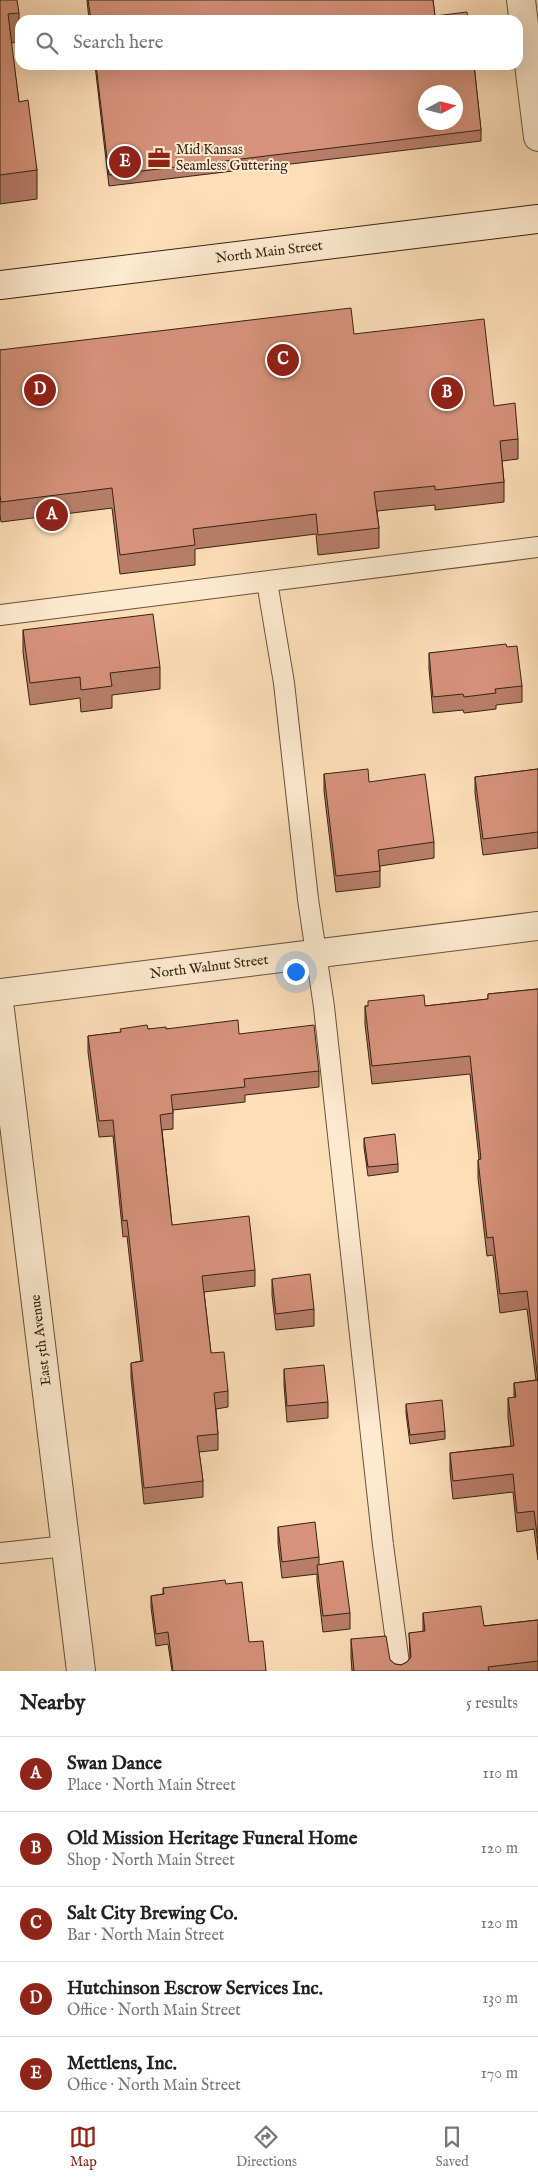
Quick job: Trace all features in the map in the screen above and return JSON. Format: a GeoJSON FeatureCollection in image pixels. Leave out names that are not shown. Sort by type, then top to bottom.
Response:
{"type":"FeatureCollection","features":[{"type":"Feature","properties":{"kind":"street"},"geometry":{"type":"LineString","coordinates":[[521,0],[523,15]]}},
{"type":"Feature","properties":{"kind":"street"},"geometry":{"type":"LineString","coordinates":[[523,16],[538,137]]}},
{"type":"Feature","properties":{"kind":"street","name":"North Main Street"},"geometry":{"type":"LineString","coordinates":[[0,285],[538,219]]}},
{"type":"Feature","properties":{"kind":"street","name":"North Walnut Street"},"geometry":{"type":"LineString","coordinates":[[0,993],[538,926]]}},
{"type":"Feature","properties":{"kind":"street","name":"East 5th Avenue"},"geometry":{"type":"LineString","coordinates":[[0,1010],[9,1153],[66,1546],[82,1671]]}},
{"type":"Feature","properties":{"kind":"lane"},"geometry":{"type":"LineString","coordinates":[[0,615],[538,547]]}},
{"type":"Feature","properties":{"kind":"lane"},"geometry":{"type":"LineString","coordinates":[[267,582],[284,683],[308,899],[324,1007],[383,1545],[400,1671]]}},
{"type":"Feature","properties":{"kind":"lane"},"geometry":{"type":"LineString","coordinates":[[0,1553],[66,1546]]}},
{"type":"Feature","properties":{"kind":"building"},"geometry":{"type":"Polygon","coordinates":[[[0,0],[17,0],[19,13],[8,14],[19,102],[28,100],[37,170],[0,175],[0,0]]]}},
{"type":"Feature","properties":{"kind":"building"},"geometry":{"type":"Polygon","coordinates":[[[88,0],[433,0],[435,15],[90,15],[88,0]]]}},
{"type":"Feature","properties":{"kind":"building"},"geometry":{"type":"Polygon","coordinates":[[[467,12],[467,15],[443,15],[467,12]]]}},
{"type":"Feature","properties":{"kind":"building"},"geometry":{"type":"Polygon","coordinates":[[[97,70],[475,70],[481,130],[109,175],[97,70]]]}},
{"type":"Feature","properties":{"kind":"building"},"geometry":{"type":"Polygon","coordinates":[[[351,308],[354,334],[484,319],[494,406],[515,403],[518,439],[500,441],[504,482],[435,490],[435,486],[374,492],[379,528],[318,535],[316,514],[193,529],[195,545],[120,555],[112,488],[1,502],[0,350],[351,308]]]}},
{"type":"Feature","properties":{"kind":"building"},"geometry":{"type":"Polygon","coordinates":[[[153,614],[160,667],[110,673],[112,686],[81,690],[80,677],[30,683],[23,630],[153,614]]]}},
{"type":"Feature","properties":{"kind":"building"},"geometry":{"type":"Polygon","coordinates":[[[506,644],[507,647],[517,646],[522,686],[495,689],[496,693],[464,697],[463,694],[433,697],[429,653],[506,644]]]}},
{"type":"Feature","properties":{"kind":"building"},"geometry":{"type":"Polygon","coordinates":[[[368,769],[369,782],[425,774],[434,842],[378,850],[380,871],[336,876],[324,774],[368,769]]]}},
{"type":"Feature","properties":{"kind":"building"},"geometry":{"type":"Polygon","coordinates":[[[538,769],[538,832],[483,839],[475,777],[538,769]]]}},
{"type":"Feature","properties":{"kind":"building"},"geometry":{"type":"Polygon","coordinates":[[[538,989],[538,1380],[527,1291],[500,1294],[493,1237],[487,1238],[478,1160],[481,1159],[470,1056],[372,1066],[365,1006],[368,1006],[368,1001],[424,995],[425,1006],[488,999],[488,994],[538,989]]]}},
{"type":"Feature","properties":{"kind":"building"},"geometry":{"type":"Polygon","coordinates":[[[238,1020],[239,1034],[314,1025],[319,1071],[244,1079],[245,1087],[171,1095],[173,1113],[160,1115],[172,1225],[249,1216],[255,1270],[202,1276],[211,1353],[224,1352],[228,1391],[214,1393],[218,1434],[197,1436],[203,1481],[144,1488],[131,1363],[143,1361],[127,1220],[123,1221],[113,1120],[99,1121],[88,1036],[121,1032],[120,1029],[147,1025],[148,1029],[166,1027],[166,1029],[238,1020]]]}},
{"type":"Feature","properties":{"kind":"building"},"geometry":{"type":"Polygon","coordinates":[[[395,1134],[398,1164],[368,1167],[364,1138],[395,1134]]]}},
{"type":"Feature","properties":{"kind":"building"},"geometry":{"type":"Polygon","coordinates":[[[310,1274],[314,1309],[276,1314],[272,1279],[310,1274]]]}},
{"type":"Feature","properties":{"kind":"building"},"geometry":{"type":"Polygon","coordinates":[[[324,1365],[328,1402],[287,1406],[284,1369],[324,1365]]]}},
{"type":"Feature","properties":{"kind":"building"},"geometry":{"type":"Polygon","coordinates":[[[538,1380],[538,1542],[534,1511],[517,1513],[513,1474],[453,1481],[450,1453],[514,1446],[508,1398],[516,1397],[514,1383],[538,1380]]]}},
{"type":"Feature","properties":{"kind":"building"},"geometry":{"type":"Polygon","coordinates":[[[442,1400],[445,1431],[410,1435],[406,1404],[442,1400]]]}},
{"type":"Feature","properties":{"kind":"building"},"geometry":{"type":"Polygon","coordinates":[[[315,1522],[319,1557],[282,1562],[278,1527],[315,1522]]]}},
{"type":"Feature","properties":{"kind":"building"},"geometry":{"type":"Polygon","coordinates":[[[343,1561],[350,1613],[323,1616],[317,1565],[343,1561]]]}},
{"type":"Feature","properties":{"kind":"building"},"geometry":{"type":"Polygon","coordinates":[[[225,1580],[226,1584],[242,1582],[249,1642],[263,1641],[266,1671],[173,1671],[168,1632],[156,1634],[151,1596],[164,1594],[163,1588],[225,1580]]]}},
{"type":"Feature","properties":{"kind":"building"},"geometry":{"type":"Polygon","coordinates":[[[481,1606],[484,1626],[538,1620],[538,1661],[488,1667],[489,1671],[354,1671],[351,1639],[386,1636],[390,1660],[395,1664],[401,1665],[411,1657],[409,1633],[425,1631],[423,1613],[481,1606]]]}},
{"type":"Feature","properties":{"kind":"place","name":"Mid Kansas Seamless Guttering"},"geometry":{"type":"Point","coordinates":[159,158]}},
{"type":"Feature","properties":{"kind":"place","name":"Mettlens, Inc."},"geometry":{"type":"Point","coordinates":[125,162]}},
{"type":"Feature","properties":{"kind":"place","name":"Salt City Brewing Co."},"geometry":{"type":"Point","coordinates":[283,360]}},
{"type":"Feature","properties":{"kind":"place","name":"Hutchinson Escrow Services Inc."},"geometry":{"type":"Point","coordinates":[40,390]}},
{"type":"Feature","properties":{"kind":"place","name":"Old Mission Heritage Funeral Home"},"geometry":{"type":"Point","coordinates":[447,393]}},
{"type":"Feature","properties":{"kind":"place","name":"Swan Dance"},"geometry":{"type":"Point","coordinates":[52,515]}}]}
